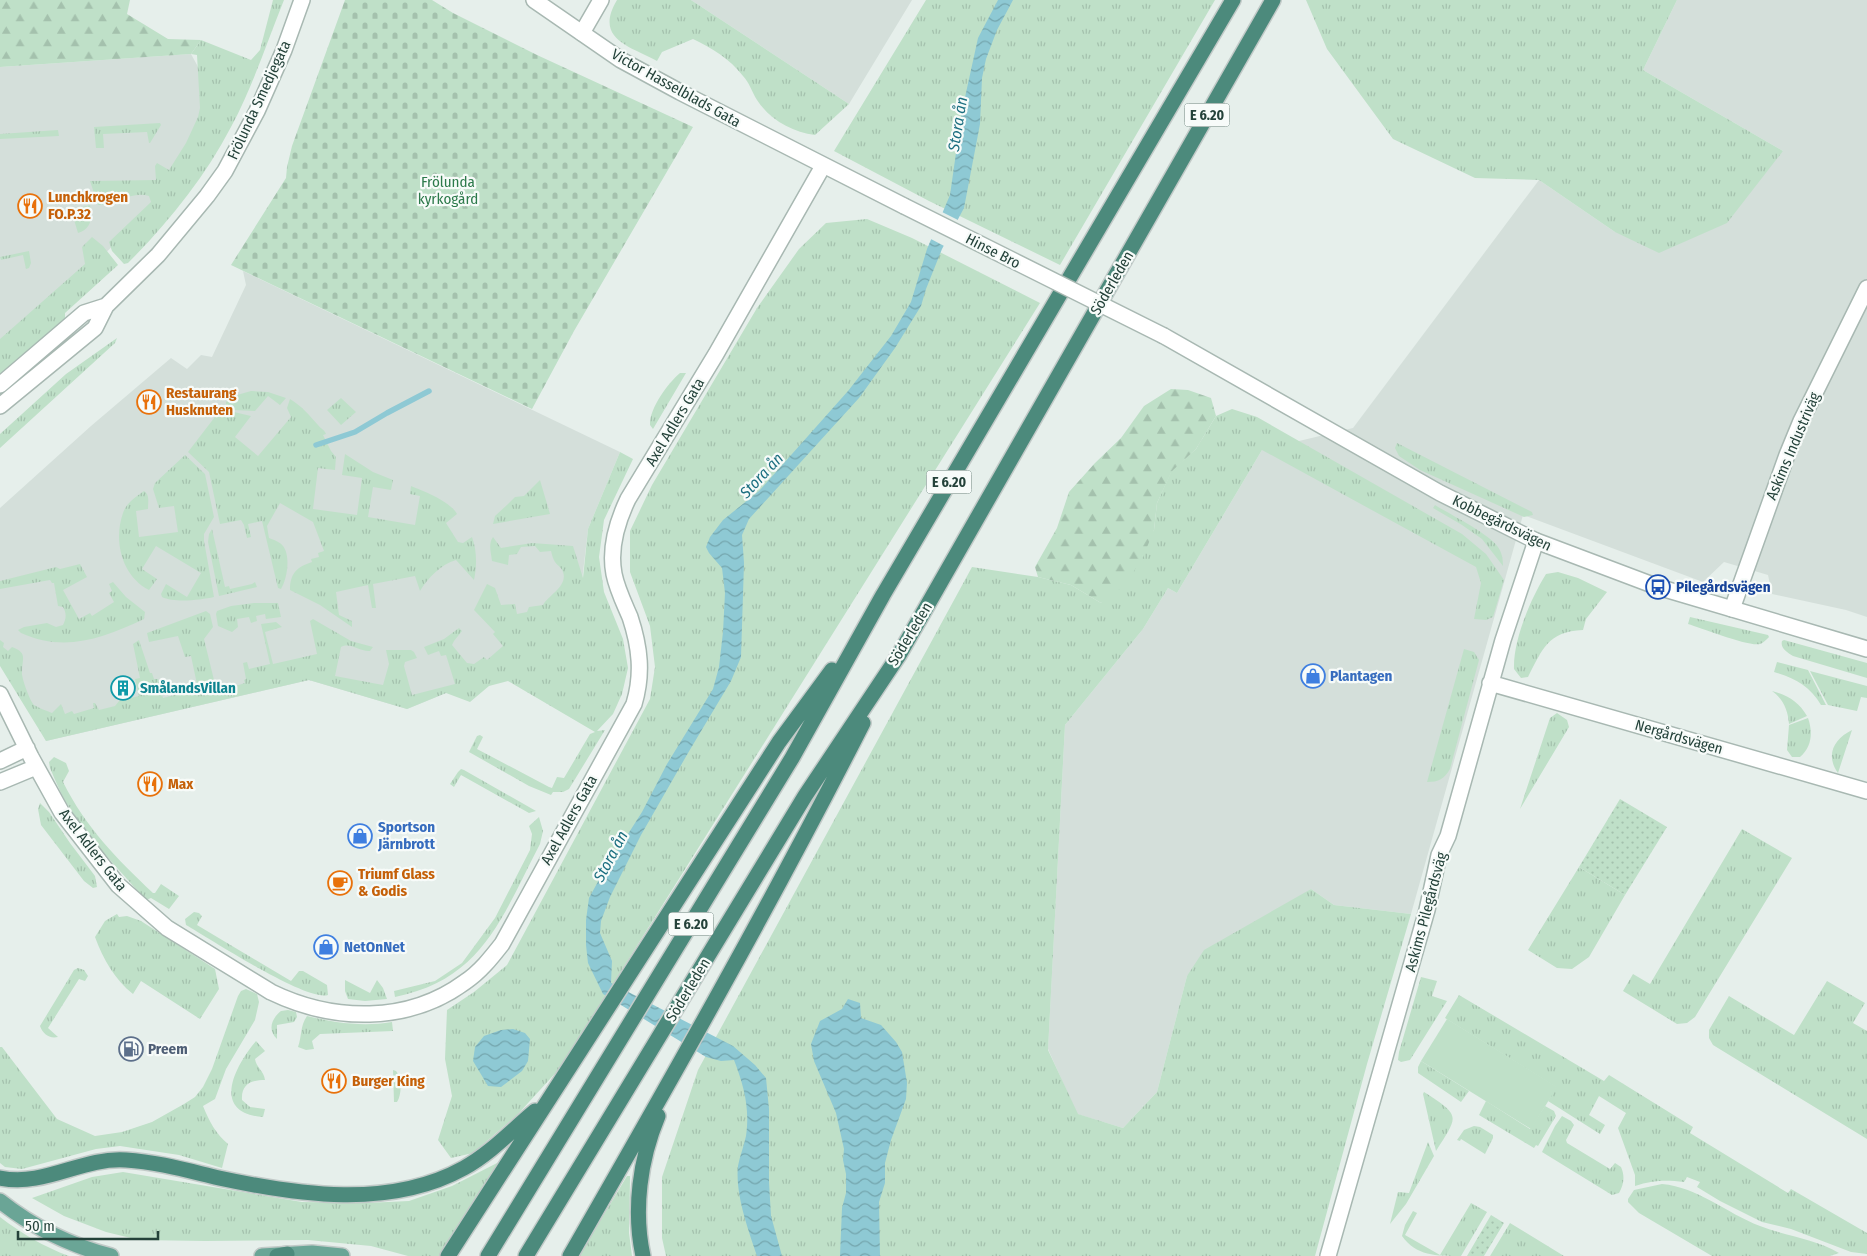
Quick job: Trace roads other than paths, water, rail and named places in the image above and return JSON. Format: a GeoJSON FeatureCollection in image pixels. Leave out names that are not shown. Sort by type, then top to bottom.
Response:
{"type":"FeatureCollection","features":[{"type":"Feature","properties":{"kind":"highway","name":"E 6.20"},"geometry":{"type":"LineString","coordinates":[[488,1256],[792,758],[871,616],[1233,0]]}},
{"type":"Feature","properties":{"kind":"highway","name":"Söderleden"},"geometry":{"type":"LineString","coordinates":[[526,1256],[806,796],[899,655],[1273,0]]}},
{"type":"Feature","properties":{"kind":"highway"},"geometry":{"type":"LineString","coordinates":[[448,1256],[779,742],[871,616]]}},
{"type":"Feature","properties":{"kind":"highway"},"geometry":{"type":"LineString","coordinates":[[570,1256],[684,1058],[797,853],[899,655]]}},
{"type":"Feature","properties":{"kind":"highway"},"geometry":{"type":"LineString","coordinates":[[643,1256],[639,1223],[639,1195],[644,1161],[654,1127],[684,1058]]}},
{"type":"Feature","properties":{"kind":"highway"},"geometry":{"type":"LineString","coordinates":[[0,1178],[18,1181],[32,1180],[88,1163],[125,1160],[172,1167],[276,1190],[351,1195],[408,1189],[436,1181],[465,1168],[490,1150],[549,1099]]}},
{"type":"Feature","properties":{"kind":"main road"},"geometry":{"type":"LineString","coordinates":[[0,1201],[21,1217],[60,1239],[84,1249],[111,1256]]}},
{"type":"Feature","properties":{"kind":"main road"},"geometry":{"type":"LineString","coordinates":[[262,1256],[312,1253],[342,1256]]}},
{"type":"Feature","properties":{"kind":"street","name":"Frölunda Smedjegata"},"geometry":{"type":"LineString","coordinates":[[0,406],[95,328],[106,306],[158,255],[192,216],[225,171],[257,111],[284,50],[302,0]]}},
{"type":"Feature","properties":{"kind":"street","name":"Victor Hasselblads Gata"},"geometry":{"type":"LineString","coordinates":[[534,0],[621,60],[823,166]]}},
{"type":"Feature","properties":{"kind":"street"},"geometry":{"type":"LineString","coordinates":[[582,33],[602,0]]}},
{"type":"Feature","properties":{"kind":"street","name":"Hinse Bro"},"geometry":{"type":"LineString","coordinates":[[823,166],[1164,336]]}},
{"type":"Feature","properties":{"kind":"street","name":"Axel Adlers Gata"},"geometry":{"type":"LineString","coordinates":[[0,694],[36,767],[62,813],[118,885],[167,928],[271,992],[316,1009],[340,1014],[369,1014],[412,1008],[432,1001],[465,982],[488,962],[506,938],[634,704],[639,682],[640,656],[634,630],[614,572],[613,553],[618,519],[628,499],[716,354],[823,166]]}},
{"type":"Feature","properties":{"kind":"street","name":"Askims Industriväg"},"geometry":{"type":"LineString","coordinates":[[1732,610],[1786,455],[1867,288]]}},
{"type":"Feature","properties":{"kind":"street","name":"Frölunda Smedjegata"},"geometry":{"type":"LineString","coordinates":[[0,385],[84,313],[106,306]]}},
{"type":"Feature","properties":{"kind":"street","name":"Kobbegårdsvägen"},"geometry":{"type":"LineString","coordinates":[[1164,336],[1448,497],[1536,541],[1658,587],[1867,649]]}},
{"type":"Feature","properties":{"kind":"street","name":"Askims Pilegårdsväg"},"geometry":{"type":"LineString","coordinates":[[1328,1256],[1427,910],[1439,855],[1448,836],[1490,683],[1536,541]]}},
{"type":"Feature","properties":{"kind":"street","name":"Nergårdsvägen"},"geometry":{"type":"LineString","coordinates":[[1490,683],[1867,791]]}},
{"type":"Feature","properties":{"kind":"street"},"geometry":{"type":"LineString","coordinates":[[0,761],[27,748]]}},
{"type":"Feature","properties":{"kind":"street"},"geometry":{"type":"LineString","coordinates":[[0,782],[36,767]]}},
{"type":"Feature","properties":{"kind":"water"},"geometry":{"type":"Polygon","coordinates":[[[998,0],[1013,0],[997,30],[986,59],[982,78],[980,124],[964,208],[942,249],[921,306],[895,348],[859,398],[749,519],[742,535],[744,563],[741,657],[731,681],[641,835],[610,897],[601,921],[600,933],[612,961],[611,983],[733,1046],[755,1065],[766,1078],[769,1109],[771,1216],[782,1256],[757,1256],[738,1188],[738,1166],[746,1136],[747,1107],[741,1079],[734,1060],[721,1061],[706,1057],[603,994],[588,963],[586,920],[589,898],[642,812],[667,764],[713,689],[719,667],[725,593],[722,568],[706,547],[710,537],[723,520],[759,491],[848,391],[891,336],[911,302],[927,249],[950,195],[962,111],[978,38],[998,0]]]}},
{"type":"Feature","properties":{"kind":"water"},"geometry":{"type":"Polygon","coordinates":[[[848,999],[860,1003],[861,1018],[881,1025],[896,1042],[902,1052],[907,1083],[906,1099],[885,1163],[885,1183],[879,1202],[880,1256],[840,1256],[842,1208],[846,1193],[844,1149],[836,1113],[814,1061],[811,1044],[820,1021],[842,1009],[848,999]]]}},
{"type":"Feature","properties":{"kind":"water"},"geometry":{"type":"Polygon","coordinates":[[[513,1029],[525,1033],[530,1039],[528,1061],[522,1071],[501,1087],[488,1086],[473,1061],[475,1047],[484,1036],[501,1030],[513,1029]]]}},
{"type":"Feature","properties":{"kind":"waterway"},"geometry":{"type":"LineString","coordinates":[[316,445],[355,432],[429,391]]}},
{"type":"Feature","properties":{"kind":"place","name":"Lunchkrogen FO.P.32"},"geometry":{"type":"Point","coordinates":[30,206]}},
{"type":"Feature","properties":{"kind":"place","name":"Restaurang Husknuten"},"geometry":{"type":"Point","coordinates":[149,402]}},
{"type":"Feature","properties":{"kind":"place","name":"Pilegårdsvägen"},"geometry":{"type":"Point","coordinates":[1658,587]}},
{"type":"Feature","properties":{"kind":"place","name":"Plantagen"},"geometry":{"type":"Point","coordinates":[1313,676]}},
{"type":"Feature","properties":{"kind":"place","name":"SmålandsVillan"},"geometry":{"type":"Point","coordinates":[123,688]}},
{"type":"Feature","properties":{"kind":"place","name":"Max"},"geometry":{"type":"Point","coordinates":[150,784]}},
{"type":"Feature","properties":{"kind":"place","name":"Sportson Järnbrott"},"geometry":{"type":"Point","coordinates":[360,836]}},
{"type":"Feature","properties":{"kind":"place","name":"Triumf Glass & Godis"},"geometry":{"type":"Point","coordinates":[340,883]}},
{"type":"Feature","properties":{"kind":"place","name":"NetOnNet"},"geometry":{"type":"Point","coordinates":[326,947]}},
{"type":"Feature","properties":{"kind":"place","name":"Preem"},"geometry":{"type":"Point","coordinates":[131,1049]}},
{"type":"Feature","properties":{"kind":"place","name":"Burger King"},"geometry":{"type":"Point","coordinates":[334,1081]}},
{"type":"Feature","properties":{"kind":"water label","name":"Stora ån"},"geometry":{"type":"Point","coordinates":[957,124]}},
{"type":"Feature","properties":{"kind":"water label","name":"Stora ån"},"geometry":{"type":"Point","coordinates":[761,475]}},
{"type":"Feature","properties":{"kind":"water label","name":"Stora ån"},"geometry":{"type":"Point","coordinates":[610,856]}},
{"type":"Feature","properties":{"kind":"park label","name":"Frölunda kyrkogård"},"geometry":{"type":"Point","coordinates":[448,190]}}]}
